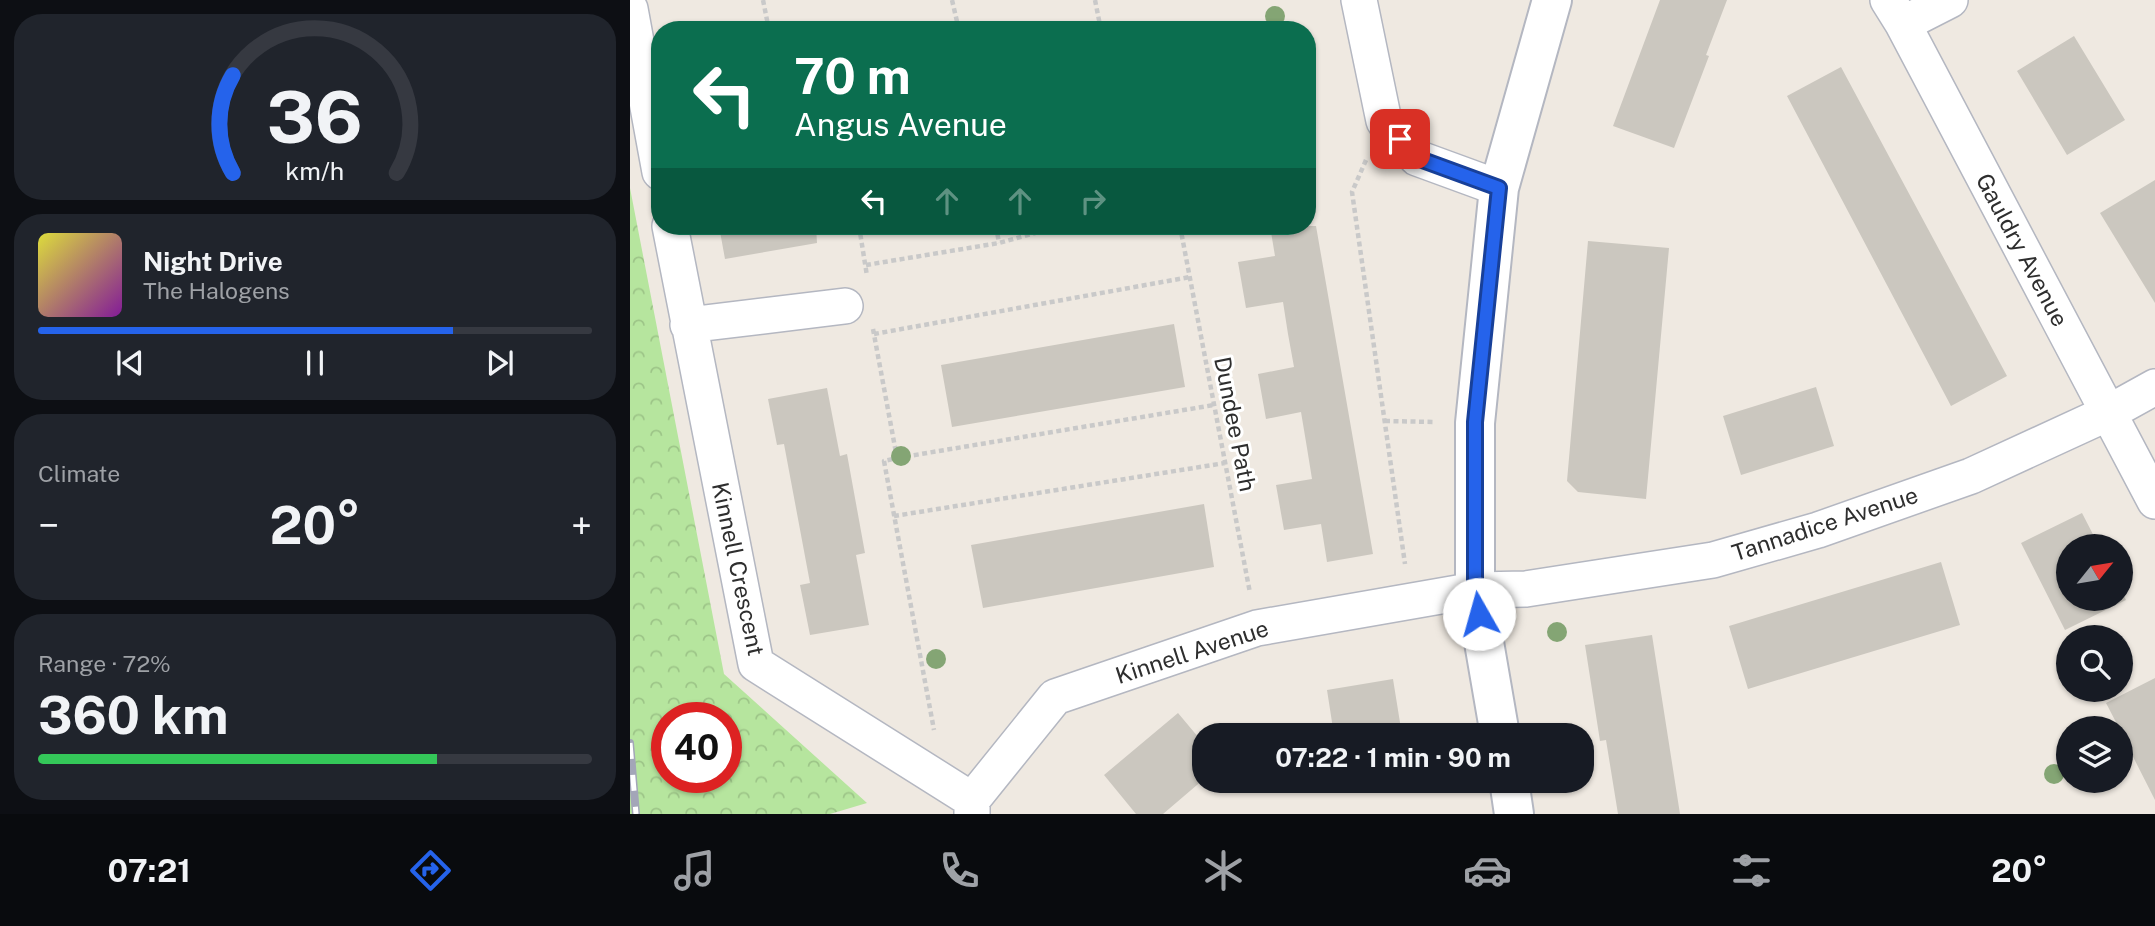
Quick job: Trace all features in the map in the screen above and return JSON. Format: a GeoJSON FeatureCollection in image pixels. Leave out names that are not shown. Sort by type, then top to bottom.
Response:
{"type":"FeatureCollection","features":[{"type":"Feature","properties":{"kind":"street"},"geometry":{"type":"LineString","coordinates":[[1359,0],[1384,121],[1417,158],[1499,188]]}},
{"type":"Feature","properties":{"kind":"street"},"geometry":{"type":"LineString","coordinates":[[1498,723],[1475,590],[1475,422],[1499,188],[1552,0]]}},
{"type":"Feature","properties":{"kind":"street"},"geometry":{"type":"LineString","coordinates":[[1895,12],[1950,0]]}},
{"type":"Feature","properties":{"kind":"street"},"geometry":{"type":"LineString","coordinates":[[630,9],[651,123]]}},
{"type":"Feature","properties":{"kind":"street","name":"Gauldry Avenue"},"geometry":{"type":"LineString","coordinates":[[1895,12],[2155,500]]}},
{"type":"Feature","properties":{"kind":"street","name":"Kinnell Crescent"},"geometry":{"type":"LineString","coordinates":[[672,235],[755,664],[963,799]]}},
{"type":"Feature","properties":{"kind":"street"},"geometry":{"type":"LineString","coordinates":[[688,325],[859,315]]}},
{"type":"Feature","properties":{"kind":"street","name":"Tannadice Avenue"},"geometry":{"type":"LineString","coordinates":[[1475,590],[1526,589],[1713,560],[1818,530],[1971,476],[2108,413],[2155,387]]}},
{"type":"Feature","properties":{"kind":"street","name":"Kinnell Avenue"},"geometry":{"type":"LineString","coordinates":[[963,799],[1055,697],[1256,628],[1475,590]]}},
{"type":"Feature","properties":{"kind":"street"},"geometry":{"type":"LineString","coordinates":[[1510,793],[1514,814]]}},
{"type":"Feature","properties":{"kind":"path"},"geometry":{"type":"LineString","coordinates":[[763,0],[767,21]]}},
{"type":"Feature","properties":{"kind":"path"},"geometry":{"type":"LineString","coordinates":[[952,0],[957,21]]}},
{"type":"Feature","properties":{"kind":"path"},"geometry":{"type":"LineString","coordinates":[[1095,0],[1099,21]]}},
{"type":"Feature","properties":{"kind":"path"},"geometry":{"type":"LineString","coordinates":[[1384,121],[1352,192],[1410,601]]}},
{"type":"Feature","properties":{"kind":"path"},"geometry":{"type":"LineString","coordinates":[[861,235],[867,278]]}},
{"type":"Feature","properties":{"kind":"path"},"geometry":{"type":"LineString","coordinates":[[998,235],[999,243]]}},
{"type":"Feature","properties":{"kind":"path"},"geometry":{"type":"LineString","coordinates":[[866,265],[999,243],[1028,235]]}},
{"type":"Feature","properties":{"kind":"path","name":"Dundee Path"},"geometry":{"type":"LineString","coordinates":[[1182,235],[1256,628]]}},
{"type":"Feature","properties":{"kind":"path"},"geometry":{"type":"LineString","coordinates":[[874,334],[1190,277]]}},
{"type":"Feature","properties":{"kind":"path"},"geometry":{"type":"LineString","coordinates":[[859,315],[874,334],[897,458]]}},
{"type":"Feature","properties":{"kind":"path"},"geometry":{"type":"LineString","coordinates":[[963,799],[894,516],[884,461],[1214,405]]}},
{"type":"Feature","properties":{"kind":"path"},"geometry":{"type":"LineString","coordinates":[[1385,421],[1475,422]]}},
{"type":"Feature","properties":{"kind":"path"},"geometry":{"type":"LineString","coordinates":[[894,516],[1225,463]]}},
{"type":"Feature","properties":{"kind":"green space"},"geometry":{"type":"Polygon","coordinates":[[[630,188],[724,674],[867,803],[830,814],[630,814],[630,188]]]}},
{"type":"Feature","properties":{"kind":"building"},"geometry":{"type":"Polygon","coordinates":[[[1660,0],[1727,0],[1674,148],[1613,126],[1660,0]]]}},
{"type":"Feature","properties":{"kind":"building"},"geometry":{"type":"Polygon","coordinates":[[[2074,36],[2125,120],[2067,155],[2017,71],[2074,36]]]}},
{"type":"Feature","properties":{"kind":"building"},"geometry":{"type":"Polygon","coordinates":[[[1841,67],[2007,376],[1951,406],[1787,96],[1841,67]]]}},
{"type":"Feature","properties":{"kind":"building"},"geometry":{"type":"Polygon","coordinates":[[[2155,180],[2155,303],[2100,213],[2155,180]]]}},
{"type":"Feature","properties":{"kind":"building"},"geometry":{"type":"Polygon","coordinates":[[[1316,226],[1373,554],[1327,562],[1321,524],[1284,530],[1276,485],[1312,479],[1301,412],[1266,419],[1258,374],[1294,367],[1283,302],[1246,308],[1238,262],[1275,256],[1272,235],[1316,235],[1316,226]]]}},
{"type":"Feature","properties":{"kind":"building"},"geometry":{"type":"Polygon","coordinates":[[[721,235],[817,235],[817,243],[725,259],[721,235]]]}},
{"type":"Feature","properties":{"kind":"building"},"geometry":{"type":"Polygon","coordinates":[[[1588,241],[1669,248],[1646,499],[1578,492],[1567,481],[1588,241]]]}},
{"type":"Feature","properties":{"kind":"building"},"geometry":{"type":"Polygon","coordinates":[[[1174,324],[1185,387],[952,427],[941,365],[1174,324]]]}},
{"type":"Feature","properties":{"kind":"building"},"geometry":{"type":"Polygon","coordinates":[[[1816,387],[1834,446],[1741,475],[1723,416],[1816,387]]]}},
{"type":"Feature","properties":{"kind":"building"},"geometry":{"type":"Polygon","coordinates":[[[827,388],[840,456],[847,454],[865,553],[856,555],[869,625],[810,635],[800,585],[810,583],[784,444],[777,445],[768,399],[827,388]]]}},
{"type":"Feature","properties":{"kind":"building"},"geometry":{"type":"Polygon","coordinates":[[[1204,504],[1214,567],[983,608],[971,545],[1204,504]]]}},
{"type":"Feature","properties":{"kind":"building"},"geometry":{"type":"Polygon","coordinates":[[[2082,513],[2093,534],[2056,534],[2056,611],[2104,611],[2075,625],[2062,625],[2021,543],[2082,513]]]}},
{"type":"Feature","properties":{"kind":"building"},"geometry":{"type":"Polygon","coordinates":[[[1941,562],[1960,625],[1748,689],[1729,626],[1941,562]]]}},
{"type":"Feature","properties":{"kind":"building"},"geometry":{"type":"Polygon","coordinates":[[[1652,635],[1680,814],[1618,814],[1606,740],[1600,741],[1585,645],[1652,635]]]}},
{"type":"Feature","properties":{"kind":"building"},"geometry":{"type":"Polygon","coordinates":[[[2155,678],[2155,800],[2133,757],[2133,716],[2113,716],[2106,703],[2133,702],[2133,689],[2155,678]]]}},
{"type":"Feature","properties":{"kind":"building"},"geometry":{"type":"Polygon","coordinates":[[[1393,679],[1400,723],[1332,723],[1327,690],[1393,679]]]}},
{"type":"Feature","properties":{"kind":"building"},"geometry":{"type":"Polygon","coordinates":[[[1178,713],[1192,730],[1192,789],[1163,814],[1136,814],[1104,775],[1178,713]]]}},
{"type":"Feature","properties":{"kind":"railway"},"geometry":{"type":"LineString","coordinates":[[630,743],[636,814]]}},
{"type":"Feature","properties":{"kind":"route"},"geometry":{"type":"LineString","coordinates":[[1400,139],[1417,158],[1499,188],[1475,422],[1475,590],[1479,614]]}}]}
